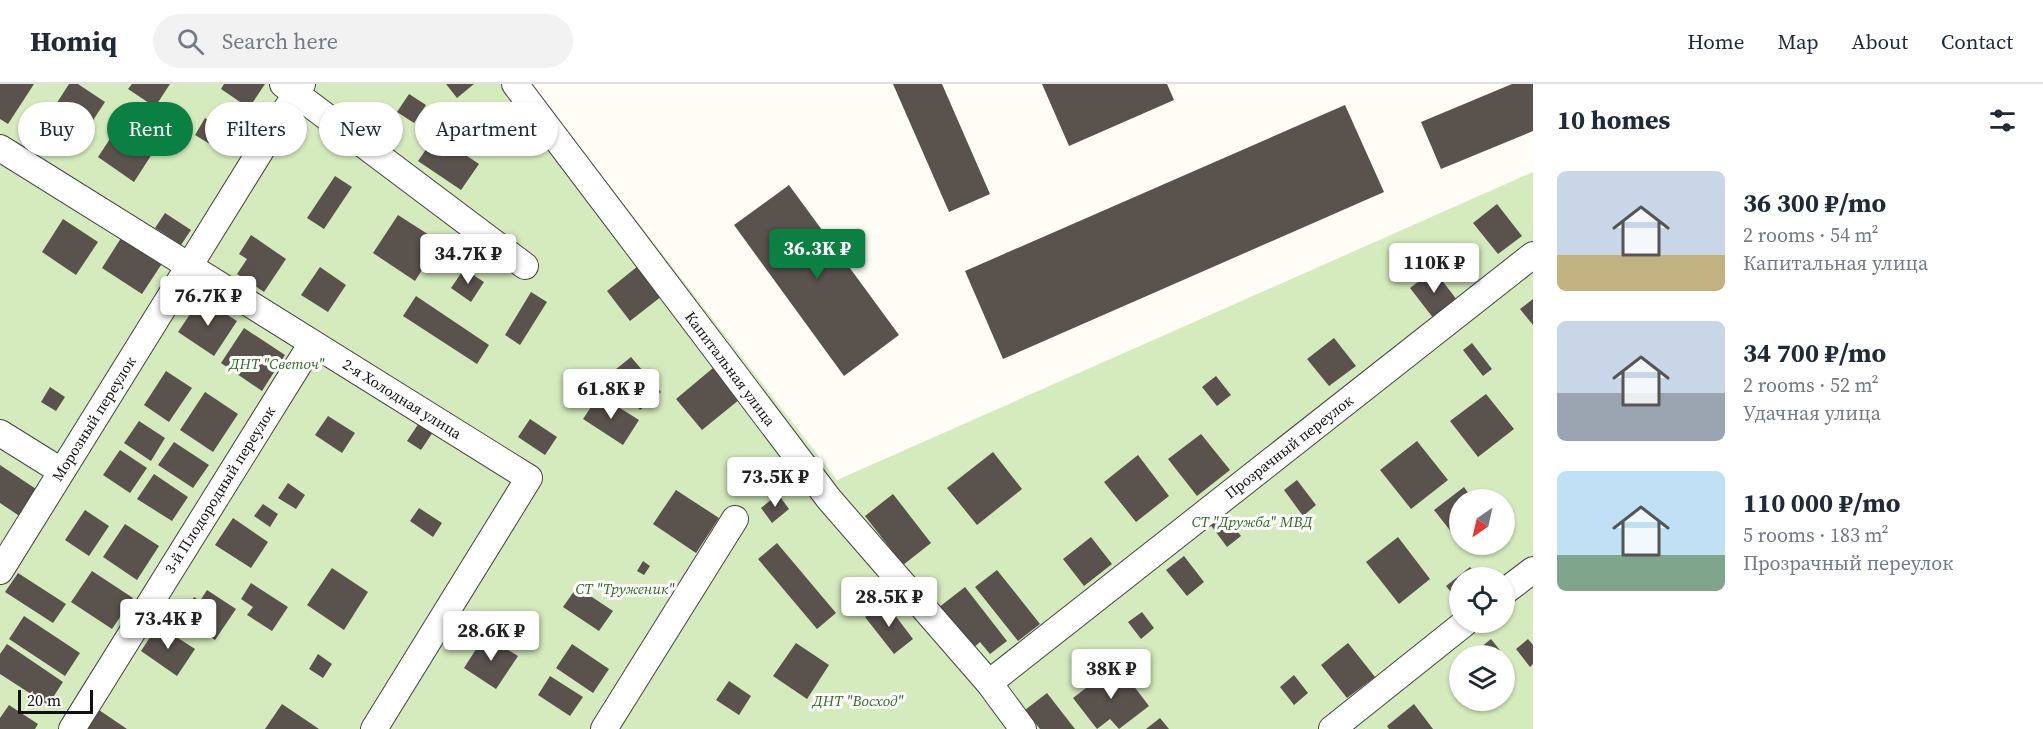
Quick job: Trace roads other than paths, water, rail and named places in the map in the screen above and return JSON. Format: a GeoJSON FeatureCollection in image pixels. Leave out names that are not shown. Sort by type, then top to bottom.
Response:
{"type":"FeatureCollection","features":[{"type":"Feature","properties":{"kind":"street","name":"Капитальная улица"},"geometry":{"type":"LineString","coordinates":[[515,84],[829,499],[989,683],[1023,729]]}},
{"type":"Feature","properties":{"kind":"street","name":"Морозный переулок"},"geometry":{"type":"LineString","coordinates":[[0,571],[189,266],[294,87]]}},
{"type":"Feature","properties":{"kind":"street"},"geometry":{"type":"LineString","coordinates":[[294,87],[525,266]]}},
{"type":"Feature","properties":{"kind":"street","name":"2-я Холодная улица"},"geometry":{"type":"LineString","coordinates":[[0,148],[529,478],[374,729]]}},
{"type":"Feature","properties":{"kind":"street","name":"Прозрачный переулок"},"geometry":{"type":"LineString","coordinates":[[989,683],[1533,255]]}},
{"type":"Feature","properties":{"kind":"street","name":"3-й Плодородный переулок"},"geometry":{"type":"LineString","coordinates":[[72,729],[312,343]]}},
{"type":"Feature","properties":{"kind":"street"},"geometry":{"type":"LineString","coordinates":[[0,433],[62,471]]}},
{"type":"Feature","properties":{"kind":"street"},"geometry":{"type":"LineString","coordinates":[[604,729],[735,519]]}},
{"type":"Feature","properties":{"kind":"street"},"geometry":{"type":"LineString","coordinates":[[1515,584],[1533,570]]}},
{"type":"Feature","properties":{"kind":"street"},"geometry":{"type":"LineString","coordinates":[[1332,729],[1452,633]]}},
{"type":"Feature","properties":{"kind":"park label","name":"ДНТ \"Светоч\""},"geometry":{"type":"Point","coordinates":[277,364]}},
{"type":"Feature","properties":{"kind":"park label","name":"СТ \"Дружба\" МВД"},"geometry":{"type":"Point","coordinates":[1252,522]}},
{"type":"Feature","properties":{"kind":"park label","name":"СТ \"Труженик\""},"geometry":{"type":"Point","coordinates":[625,589]}},
{"type":"Feature","properties":{"kind":"park label","name":"ДНТ \"Восход\""},"geometry":{"type":"Point","coordinates":[858,701]}}]}
